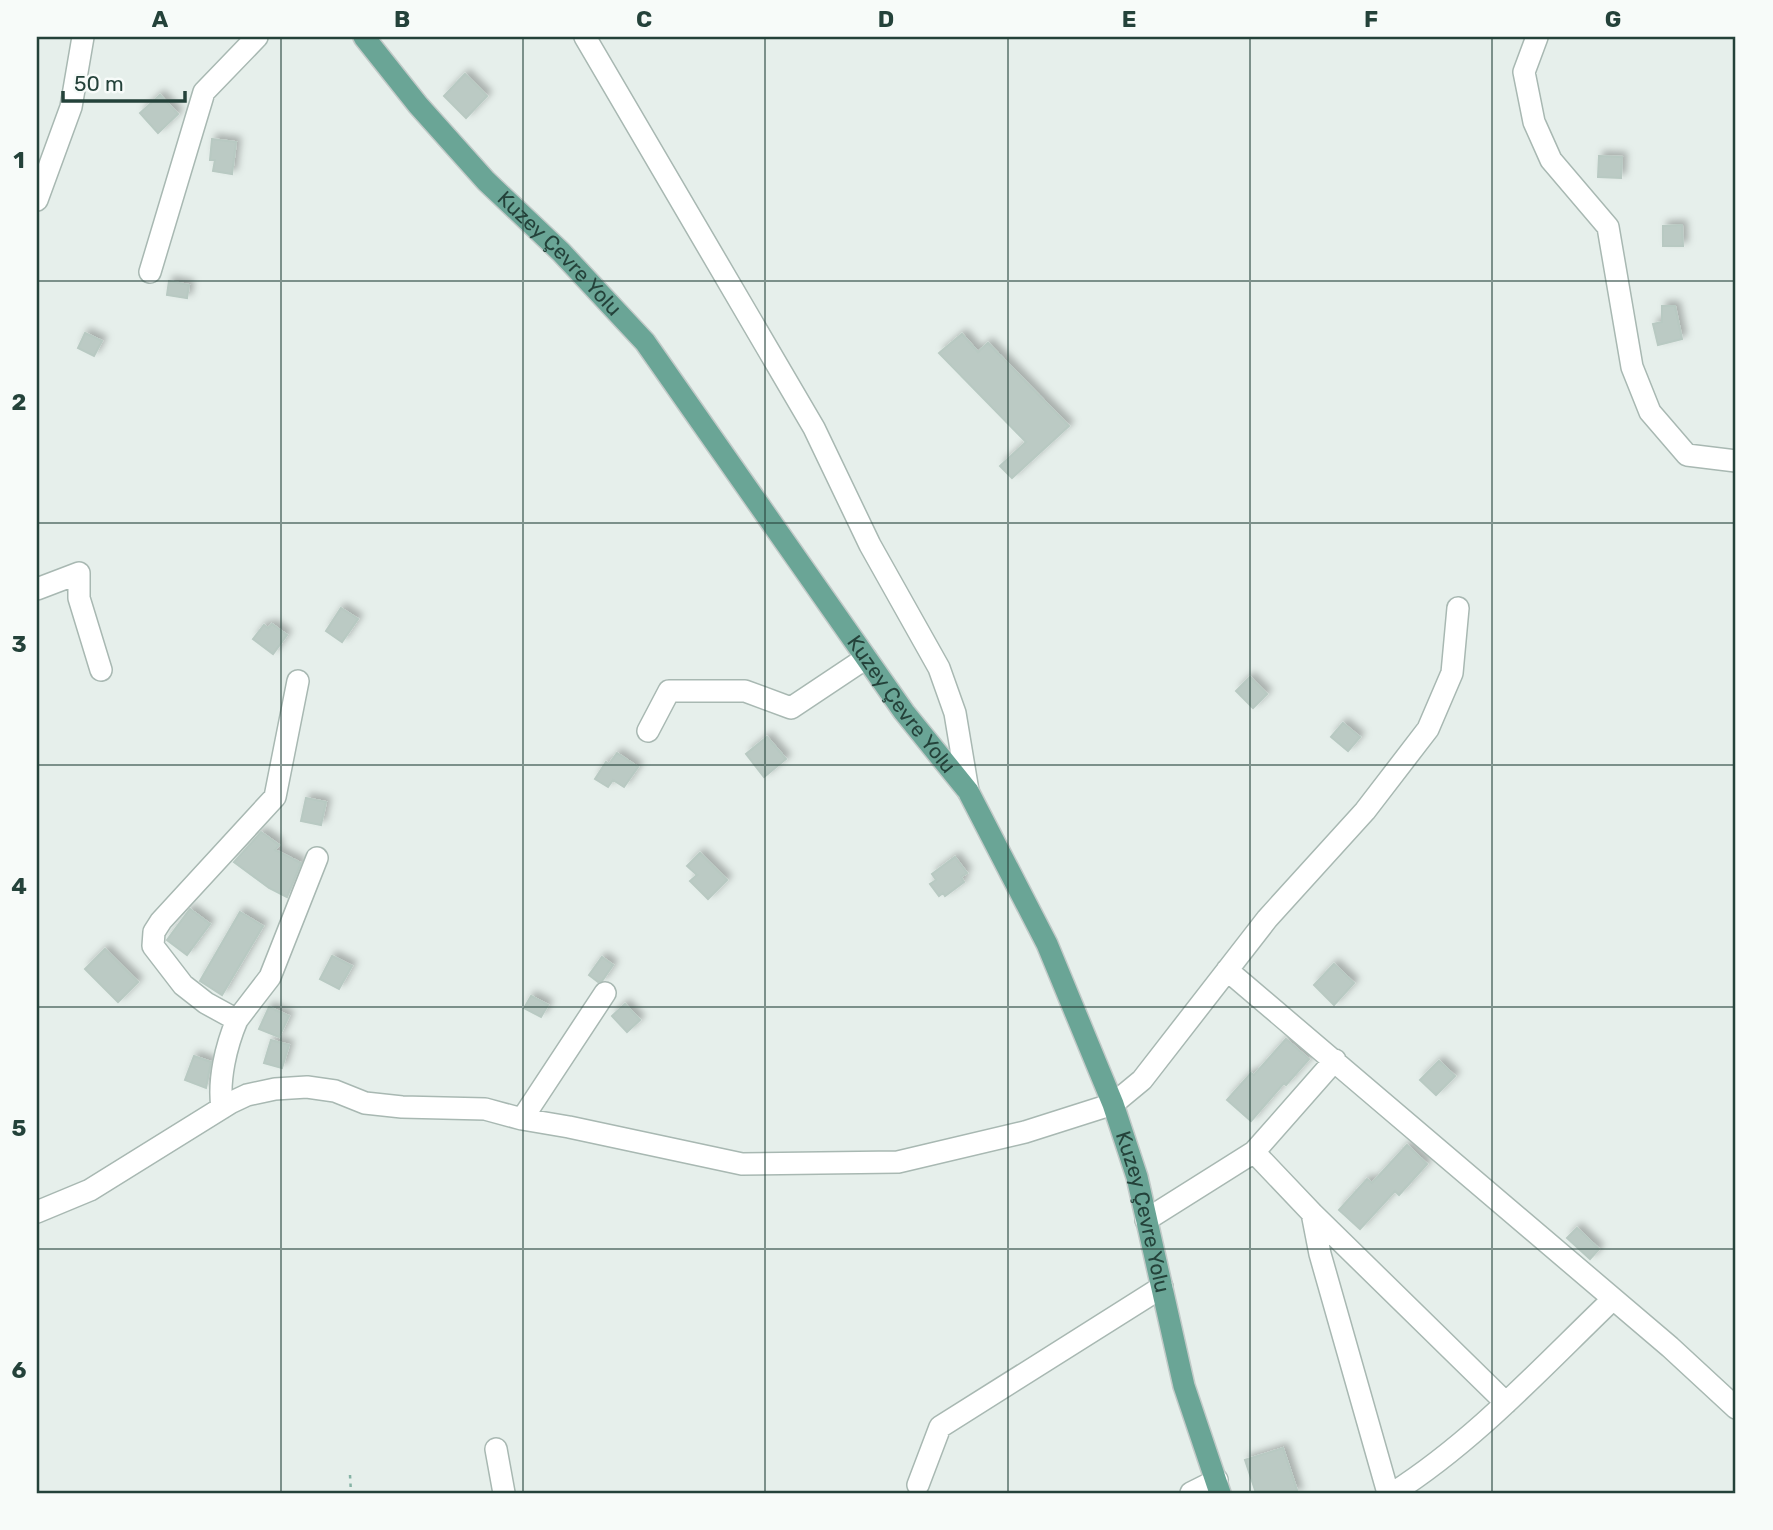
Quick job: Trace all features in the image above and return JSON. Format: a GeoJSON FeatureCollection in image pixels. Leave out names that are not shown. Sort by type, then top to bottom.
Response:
{"type":"FeatureCollection","features":[{"type":"Feature","properties":{"kind":"main road","name":"Kuzey Çevre Yolu"},"geometry":{"type":"LineString","coordinates":[[364,37],[418,105],[486,181],[561,253],[645,342],[904,712],[968,791],[1047,944],[1113,1104],[1137,1177],[1184,1385],[1218,1487]]}},
{"type":"Feature","properties":{"kind":"street"},"geometry":{"type":"LineString","coordinates":[[37,200],[71,107],[83,37]]}},
{"type":"Feature","properties":{"kind":"street"},"geometry":{"type":"LineString","coordinates":[[150,272],[204,92],[257,37]]}},
{"type":"Feature","properties":{"kind":"street"},"geometry":{"type":"LineString","coordinates":[[585,37],[814,428],[870,545],[939,668],[956,713],[968,791]]}},
{"type":"Feature","properties":{"kind":"street"},"geometry":{"type":"LineString","coordinates":[[1534,40],[1524,72],[1534,122],[1551,160],[1608,227],[1632,367],[1650,412],[1687,455],[1736,461]]}},
{"type":"Feature","properties":{"kind":"street"},"geometry":{"type":"LineString","coordinates":[[37,589],[79,573],[79,598],[101,670]]}},
{"type":"Feature","properties":{"kind":"street"},"geometry":{"type":"LineString","coordinates":[[37,1212],[90,1190],[247,1095],[275,1089],[307,1087],[335,1091],[365,1102],[402,1107],[485,1109],[741,1164],[898,1162],[1025,1132],[1113,1104],[1142,1080],[1267,919],[1365,811],[1428,729],[1452,673],[1458,608]]}},
{"type":"Feature","properties":{"kind":"street"},"geometry":{"type":"LineString","coordinates":[[648,731],[670,691],[745,691],[792,708],[866,658]]}},
{"type":"Feature","properties":{"kind":"street"},"geometry":{"type":"LineString","coordinates":[[237,1020],[206,1003],[183,985],[153,946],[154,932],[161,921],[275,797],[298,681]]}},
{"type":"Feature","properties":{"kind":"street"},"geometry":{"type":"LineString","coordinates":[[222,1108],[220,1093],[223,1072],[237,1020],[270,977],[317,858]]}},
{"type":"Feature","properties":{"kind":"street"},"geometry":{"type":"LineString","coordinates":[[1227,970],[1613,1298],[1707,1379],[1736,1408]]}},
{"type":"Feature","properties":{"kind":"street"},"geometry":{"type":"LineString","coordinates":[[522,1119],[605,993]]}},
{"type":"Feature","properties":{"kind":"street"},"geometry":{"type":"LineString","coordinates":[[1146,1220],[1254,1152],[1335,1060]]}},
{"type":"Feature","properties":{"kind":"street"},"geometry":{"type":"LineString","coordinates":[[1254,1152],[1312,1213],[1506,1403]]}},
{"type":"Feature","properties":{"kind":"street"},"geometry":{"type":"LineString","coordinates":[[1312,1213],[1320,1254],[1391,1493],[1437,1462],[1506,1403],[1613,1298]]}},
{"type":"Feature","properties":{"kind":"street"},"geometry":{"type":"LineString","coordinates":[[918,1485],[940,1427],[1161,1287]]}},
{"type":"Feature","properties":{"kind":"street"},"geometry":{"type":"LineString","coordinates":[[496,1449],[504,1493]]}},
{"type":"Feature","properties":{"kind":"street"},"geometry":{"type":"LineString","coordinates":[[1191,1493],[1218,1487]]}},
{"type":"Feature","properties":{"kind":"path"},"geometry":{"type":"LineString","coordinates":[[350,1475],[351,1493]]}},
{"type":"Feature","properties":{"kind":"building"},"geometry":{"type":"Polygon","coordinates":[[[465,74],[487,96],[466,118],[444,96],[465,74]]]}},
{"type":"Feature","properties":{"kind":"building"},"geometry":{"type":"Polygon","coordinates":[[[160,95],[178,114],[158,133],[140,113],[160,95]]]}},
{"type":"Feature","properties":{"kind":"building"},"geometry":{"type":"Polygon","coordinates":[[[212,139],[236,142],[232,174],[213,171],[215,160],[210,160],[212,139]]]}},
{"type":"Feature","properties":{"kind":"building"},"geometry":{"type":"Polygon","coordinates":[[[1599,156],[1622,157],[1621,178],[1598,177],[1599,156]]]}},
{"type":"Feature","properties":{"kind":"building"},"geometry":{"type":"Polygon","coordinates":[[[1682,225],[1683,246],[1663,246],[1663,226],[1682,225]]]}},
{"type":"Feature","properties":{"kind":"building"},"geometry":{"type":"Polygon","coordinates":[[[169,281],[189,285],[187,298],[167,295],[169,281]]]}},
{"type":"Feature","properties":{"kind":"building"},"geometry":{"type":"Polygon","coordinates":[[[1662,306],[1675,306],[1682,339],[1658,345],[1653,324],[1662,322],[1662,306]]]}},
{"type":"Feature","properties":{"kind":"building"},"geometry":{"type":"Polygon","coordinates":[[[85,333],[102,341],[94,356],[78,348],[85,333]]]}},
{"type":"Feature","properties":{"kind":"building"},"geometry":{"type":"Polygon","coordinates":[[[962,334],[978,352],[988,343],[1069,426],[1012,478],[1000,466],[1026,442],[939,353],[962,334]]]}},
{"type":"Feature","properties":{"kind":"building"},"geometry":{"type":"Polygon","coordinates":[[[341,608],[358,619],[342,642],[326,631],[341,608]]]}},
{"type":"Feature","properties":{"kind":"building"},"geometry":{"type":"Polygon","coordinates":[[[272,624],[287,635],[273,654],[253,639],[264,625],[268,628],[272,624]]]}},
{"type":"Feature","properties":{"kind":"building"},"geometry":{"type":"Polygon","coordinates":[[[1250,677],[1267,694],[1253,708],[1236,691],[1250,677]]]}},
{"type":"Feature","properties":{"kind":"building"},"geometry":{"type":"Polygon","coordinates":[[[1343,723],[1360,737],[1348,751],[1331,737],[1343,723]]]}},
{"type":"Feature","properties":{"kind":"building"},"geometry":{"type":"Polygon","coordinates":[[[767,737],[786,759],[764,777],[746,754],[767,737]]]}},
{"type":"Feature","properties":{"kind":"building"},"geometry":{"type":"Polygon","coordinates":[[[617,753],[638,767],[624,787],[613,780],[608,787],[595,779],[606,762],[609,764],[617,753]]]}},
{"type":"Feature","properties":{"kind":"building"},"geometry":{"type":"Polygon","coordinates":[[[306,798],[326,802],[321,825],[301,821],[306,798]]]}},
{"type":"Feature","properties":{"kind":"building"},"geometry":{"type":"Polygon","coordinates":[[[261,832],[279,845],[275,850],[301,863],[287,897],[269,888],[234,862],[261,832]]]}},
{"type":"Feature","properties":{"kind":"building"},"geometry":{"type":"Polygon","coordinates":[[[700,853],[727,880],[708,899],[690,881],[697,875],[687,866],[700,853]]]}},
{"type":"Feature","properties":{"kind":"building"},"geometry":{"type":"Polygon","coordinates":[[[955,857],[967,873],[961,877],[964,882],[945,896],[943,893],[939,896],[930,884],[936,880],[932,874],[955,857]]]}},
{"type":"Feature","properties":{"kind":"building"},"geometry":{"type":"Polygon","coordinates":[[[190,909],[210,924],[187,955],[167,940],[190,909]]]}},
{"type":"Feature","properties":{"kind":"building"},"geometry":{"type":"Polygon","coordinates":[[[240,912],[263,926],[222,995],[200,981],[240,912]]]}},
{"type":"Feature","properties":{"kind":"building"},"geometry":{"type":"Polygon","coordinates":[[[105,949],[138,982],[118,1002],[85,969],[105,949]]]}},
{"type":"Feature","properties":{"kind":"building"},"geometry":{"type":"Polygon","coordinates":[[[332,956],[352,966],[339,989],[320,979],[332,956]]]}},
{"type":"Feature","properties":{"kind":"building"},"geometry":{"type":"Polygon","coordinates":[[[602,957],[613,965],[602,981],[598,982],[589,975],[602,957]]]}},
{"type":"Feature","properties":{"kind":"building"},"geometry":{"type":"Polygon","coordinates":[[[1334,964],[1354,983],[1334,1005],[1314,985],[1334,964]]]}},
{"type":"Feature","properties":{"kind":"building"},"geometry":{"type":"Polygon","coordinates":[[[531,996],[548,1005],[541,1017],[524,1008],[531,996]]]}},
{"type":"Feature","properties":{"kind":"building"},"geometry":{"type":"Polygon","coordinates":[[[625,1004],[640,1020],[627,1032],[612,1016],[625,1004]]]}},
{"type":"Feature","properties":{"kind":"building"},"geometry":{"type":"Polygon","coordinates":[[[269,1007],[289,1016],[279,1037],[259,1029],[269,1007]]]}},
{"type":"Feature","properties":{"kind":"building"},"geometry":{"type":"Polygon","coordinates":[[[1286,1039],[1309,1059],[1251,1121],[1227,1100],[1286,1039]]]}},
{"type":"Feature","properties":{"kind":"building"},"geometry":{"type":"Polygon","coordinates":[[[271,1040],[289,1045],[282,1068],[264,1063],[271,1040]]]}},
{"type":"Feature","properties":{"kind":"building"},"geometry":{"type":"Polygon","coordinates":[[[194,1056],[211,1062],[206,1088],[185,1080],[194,1056]]]}},
{"type":"Feature","properties":{"kind":"building"},"geometry":{"type":"Polygon","coordinates":[[[1439,1061],[1455,1076],[1436,1095],[1420,1080],[1439,1061]]]}},
{"type":"Feature","properties":{"kind":"building"},"geometry":{"type":"Polygon","coordinates":[[[1407,1145],[1427,1164],[1399,1195],[1395,1191],[1360,1229],[1339,1210],[1367,1179],[1372,1183],[1407,1145]]]}},
{"type":"Feature","properties":{"kind":"building"},"geometry":{"type":"Polygon","coordinates":[[[1577,1228],[1599,1249],[1590,1259],[1567,1238],[1577,1228]]]}},
{"type":"Feature","properties":{"kind":"building"},"geometry":{"type":"Polygon","coordinates":[[[1283,1448],[1298,1493],[1256,1493],[1245,1460],[1283,1448]]]}}]}
